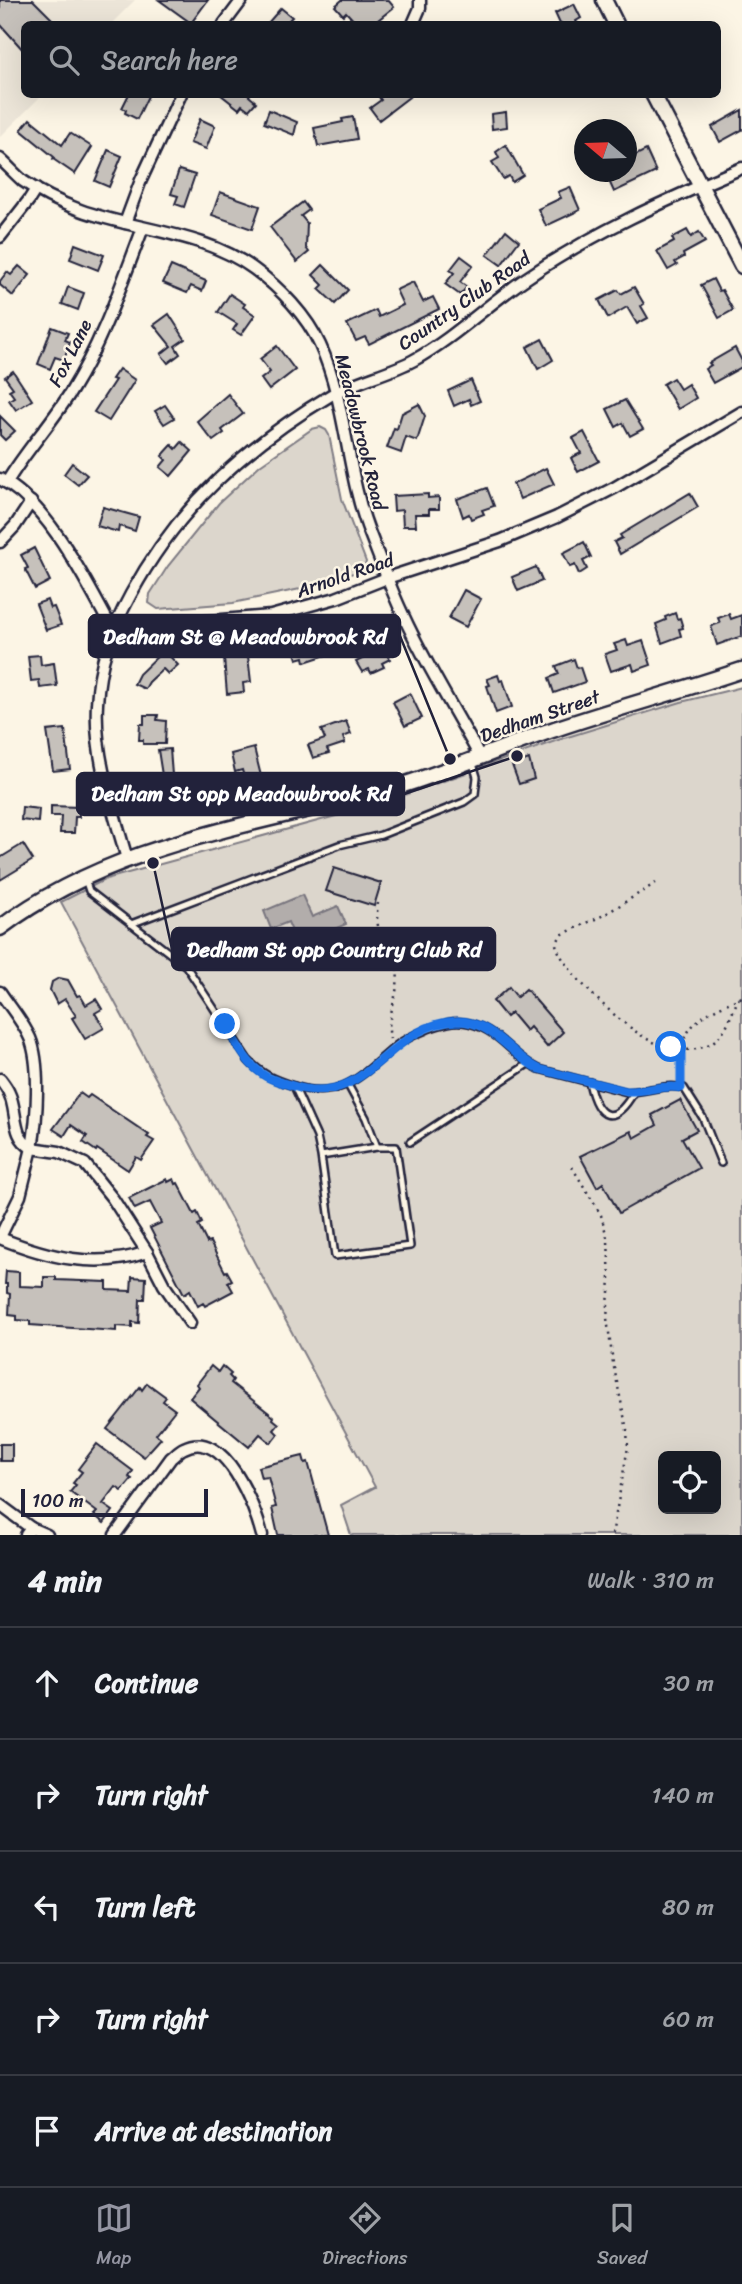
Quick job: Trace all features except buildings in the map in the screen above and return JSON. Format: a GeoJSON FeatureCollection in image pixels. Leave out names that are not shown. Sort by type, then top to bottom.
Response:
{"type":"FeatureCollection","features":[{"type":"Feature","properties":{"kind":"main road"},"geometry":{"type":"LineString","coordinates":[[604,0],[614,21]]}},
{"type":"Feature","properties":{"kind":"main road"},"geometry":{"type":"LineString","coordinates":[[655,98],[742,266]]}},
{"type":"Feature","properties":{"kind":"main road","name":"Dedham Street"},"geometry":{"type":"LineString","coordinates":[[0,928],[44,897],[127,859],[398,786],[556,728],[742,670]]}},
{"type":"Feature","properties":{"kind":"street"},"geometry":{"type":"LineString","coordinates":[[226,21],[242,0]]}},
{"type":"Feature","properties":{"kind":"street"},"geometry":{"type":"LineString","coordinates":[[414,21],[420,0]]}},
{"type":"Feature","properties":{"kind":"street"},"geometry":{"type":"LineString","coordinates":[[125,222],[141,180],[179,98]]}},
{"type":"Feature","properties":{"kind":"street","name":"Meadowbrook Road"},"geometry":{"type":"LineString","coordinates":[[0,159],[36,189],[81,210],[174,235],[231,255],[256,270],[300,311],[320,343],[335,393],[357,494],[387,578],[476,758]]}},
{"type":"Feature","properties":{"kind":"street","name":"Country Club Road"},"geometry":{"type":"LineString","coordinates":[[127,859],[99,750],[97,705],[100,671],[112,629],[148,562],[182,516],[230,467],[273,434],[335,393],[414,360],[524,280],[580,244],[742,168]]}},
{"type":"Feature","properties":{"kind":"street"},"geometry":{"type":"LineString","coordinates":[[0,237],[36,189]]}},
{"type":"Feature","properties":{"kind":"street","name":"Fox Lane"},"geometry":{"type":"LineString","coordinates":[[3,481],[45,430],[93,353],[143,228]]}},
{"type":"Feature","properties":{"kind":"street","name":"Arnold Road"},"geometry":{"type":"LineString","coordinates":[[112,629],[271,616],[336,598],[387,578],[500,541],[557,517],[614,488],[742,412]]}},
{"type":"Feature","properties":{"kind":"street"},"geometry":{"type":"LineString","coordinates":[[3,481],[31,502],[55,532],[79,568],[112,629]]}},
{"type":"Feature","properties":{"kind":"street"},"geometry":{"type":"LineString","coordinates":[[0,542],[31,502]]}},
{"type":"Feature","properties":{"kind":"street"},"geometry":{"type":"LineString","coordinates":[[0,992],[31,1040],[37,1120],[20,1196],[0,1238],[52,1256],[74,1259],[108,1261],[147,1252]]}},
{"type":"Feature","properties":{"kind":"street"},"geometry":{"type":"LineString","coordinates":[[0,1079],[9,1093],[18,1132],[25,1144],[32,1148],[59,1152],[85,1164],[113,1199],[190,1323]]}},
{"type":"Feature","properties":{"kind":"street"},"geometry":{"type":"LineString","coordinates":[[115,1535],[171,1458],[183,1448],[194,1445],[210,1447],[223,1456],[255,1508],[262,1535]]}},
{"type":"Feature","properties":{"kind":"street"},"geometry":{"type":"LineString","coordinates":[[0,1505],[28,1531],[47,1535]]}},
{"type":"Feature","properties":{"kind":"lane"},"geometry":{"type":"LineString","coordinates":[[131,924],[340,845],[381,835],[464,802],[475,793],[476,758]]}},
{"type":"Feature","properties":{"kind":"lane"},"geometry":{"type":"LineString","coordinates":[[84,877],[89,891],[186,966],[248,1060],[269,1078],[316,1091],[348,1086],[411,1036],[446,1023],[460,1021],[496,1034],[528,1064],[539,1069],[615,1090],[634,1092],[670,1086],[681,1088],[690,1097],[702,1118],[721,1163]]}},
{"type":"Feature","properties":{"kind":"lane"},"geometry":{"type":"LineString","coordinates":[[410,1142],[528,1064]]}},
{"type":"Feature","properties":{"kind":"lane"},"geometry":{"type":"LineString","coordinates":[[589,1083],[595,1104],[604,1114],[620,1112],[634,1092]]}},
{"type":"Feature","properties":{"kind":"lane"},"geometry":{"type":"LineString","coordinates":[[294,1086],[317,1137],[335,1256],[410,1246],[396,1147],[377,1147],[321,1156]]}},
{"type":"Feature","properties":{"kind":"lane"},"geometry":{"type":"LineString","coordinates":[[348,1086],[366,1118],[377,1147]]}},
{"type":"Feature","properties":{"kind":"path"},"geometry":{"type":"LineString","coordinates":[[656,883],[604,915],[561,934],[556,943],[559,954],[615,1015],[651,1041],[681,1049],[702,1048],[718,1039],[741,997]]}},
{"type":"Feature","properties":{"kind":"path"},"geometry":{"type":"LineString","coordinates":[[378,904],[377,920],[381,935],[397,962],[399,980],[390,1019],[389,1034],[393,1049]]}},
{"type":"Feature","properties":{"kind":"path"},"geometry":{"type":"LineString","coordinates":[[681,1088],[681,1049],[685,1035],[696,1022],[741,997]]}},
{"type":"Feature","properties":{"kind":"path"},"geometry":{"type":"LineString","coordinates":[[572,1167],[601,1215],[608,1241],[608,1328],[628,1447],[612,1535]]}},
{"type":"Feature","properties":{"kind":"shaded area"},"geometry":{"type":"Polygon","coordinates":[[[0,0],[135,0],[114,21],[21,21],[21,98],[39,98],[0,137],[0,0]]]}},
{"type":"Feature","properties":{"kind":"shaded area"},"geometry":{"type":"Polygon","coordinates":[[[320,427],[329,435],[342,499],[366,562],[363,570],[305,588],[233,603],[158,609],[149,603],[150,594],[168,566],[219,503],[260,465],[312,429],[320,427]]]}},
{"type":"Feature","properties":{"kind":"shaded area"},"geometry":{"type":"Polygon","coordinates":[[[742,687],[742,1535],[351,1535],[341,1505],[375,1487],[61,902],[106,879],[376,805],[561,739],[681,702],[742,687]]]}},
{"type":"Feature","properties":{"kind":"shaded area"},"geometry":{"type":"Polygon","coordinates":[[[302,895],[312,917],[338,906],[346,924],[298,945],[288,922],[271,929],[264,911],[302,895]]]}},
{"type":"Feature","properties":{"kind":"place","name":"Dedham St opp Meadowbrook Rd"},"geometry":{"type":"Point","coordinates":[517,756]}},
{"type":"Feature","properties":{"kind":"place","name":"Dedham St @ Meadowbrook Rd"},"geometry":{"type":"Point","coordinates":[450,759]}},
{"type":"Feature","properties":{"kind":"place","name":"Dedham St opp Country Club Rd"},"geometry":{"type":"Point","coordinates":[153,863]}},
{"type":"Feature","properties":{"kind":"route"},"geometry":{"type":"LineString","coordinates":[[225,1024],[258,1071],[269,1078],[308,1091],[348,1086],[411,1036],[446,1023],[460,1021],[496,1034],[528,1064],[539,1069],[615,1090],[640,1092],[670,1086],[681,1088],[681,1049],[671,1047]]}}]}
